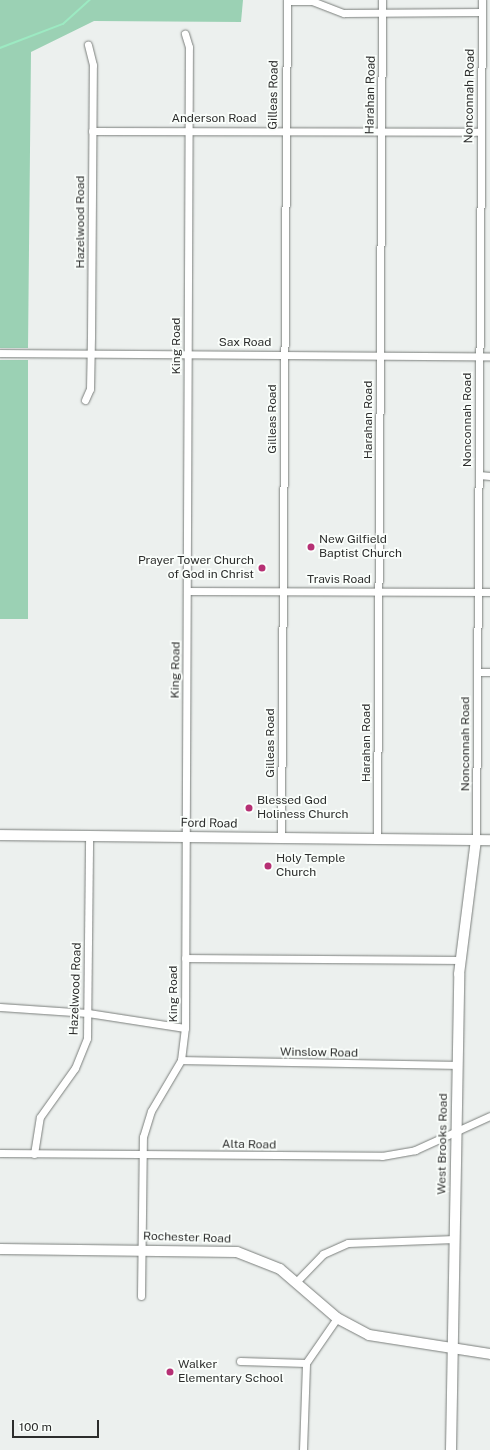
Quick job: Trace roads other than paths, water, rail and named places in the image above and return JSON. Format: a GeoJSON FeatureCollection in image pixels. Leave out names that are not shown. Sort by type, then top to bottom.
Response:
{"type":"FeatureCollection","features":[{"type":"Feature","properties":{"kind":"street"},"geometry":{"type":"LineString","coordinates":[[287,0],[312,1],[344,12],[482,12]]}},
{"type":"Feature","properties":{"kind":"street","name":"Gilleas Road"},"geometry":{"type":"LineString","coordinates":[[281,838],[284,130],[287,0]]}},
{"type":"Feature","properties":{"kind":"street","name":"Harahan Road"},"geometry":{"type":"LineString","coordinates":[[377,839],[382,0]]}},
{"type":"Feature","properties":{"kind":"street","name":"Nonconnah Road"},"geometry":{"type":"LineString","coordinates":[[476,839],[482,0]]}},
{"type":"Feature","properties":{"kind":"street","name":"King Road"},"geometry":{"type":"LineString","coordinates":[[141,1296],[142,1155],[148,1117],[181,1060],[185,1028],[185,837],[188,591],[189,47],[185,34]]}},
{"type":"Feature","properties":{"kind":"street","name":"Hazelwood Road"},"geometry":{"type":"LineString","coordinates":[[85,400],[90,389],[91,355],[92,56],[88,45]]}},
{"type":"Feature","properties":{"kind":"street","name":"Anderson Road"},"geometry":{"type":"LineString","coordinates":[[92,131],[284,130],[480,132]]}},
{"type":"Feature","properties":{"kind":"street","name":"Sax Road"},"geometry":{"type":"LineString","coordinates":[[0,353],[91,355],[284,354],[490,356]]}},
{"type":"Feature","properties":{"kind":"street"},"geometry":{"type":"LineString","coordinates":[[479,476],[490,476]]}},
{"type":"Feature","properties":{"kind":"street","name":"Travis Road"},"geometry":{"type":"LineString","coordinates":[[188,591],[490,592]]}},
{"type":"Feature","properties":{"kind":"street"},"geometry":{"type":"LineString","coordinates":[[478,672],[490,672]]}},
{"type":"Feature","properties":{"kind":"street","name":"Ford Road"},"geometry":{"type":"LineString","coordinates":[[0,835],[490,840]]}},
{"type":"Feature","properties":{"kind":"street","name":"Hazelwood Road"},"geometry":{"type":"LineString","coordinates":[[34,1154],[40,1117],[75,1068],[87,1038],[89,836]]}},
{"type":"Feature","properties":{"kind":"street","name":"West Brooks Road"},"geometry":{"type":"LineString","coordinates":[[451,1450],[460,960],[474,879],[476,839]]}},
{"type":"Feature","properties":{"kind":"street"},"geometry":{"type":"LineString","coordinates":[[185,958],[460,960]]}},
{"type":"Feature","properties":{"kind":"street"},"geometry":{"type":"LineString","coordinates":[[0,1007],[88,1013],[185,1028]]}},
{"type":"Feature","properties":{"kind":"street","name":"Winslow Road"},"geometry":{"type":"LineString","coordinates":[[181,1060],[457,1066]]}},
{"type":"Feature","properties":{"kind":"street","name":"Alta Road"},"geometry":{"type":"LineString","coordinates":[[0,1154],[382,1156],[415,1150],[490,1116]]}},
{"type":"Feature","properties":{"kind":"street"},"geometry":{"type":"LineString","coordinates":[[296,1282],[323,1254],[348,1243],[455,1239]]}},
{"type":"Feature","properties":{"kind":"street","name":"Rochester Road"},"geometry":{"type":"LineString","coordinates":[[0,1249],[142,1249],[237,1252],[269,1263],[296,1282],[337,1318],[380,1338],[453,1351],[490,1354]]}},
{"type":"Feature","properties":{"kind":"street"},"geometry":{"type":"LineString","coordinates":[[303,1450],[306,1363],[337,1318]]}},
{"type":"Feature","properties":{"kind":"street"},"geometry":{"type":"LineString","coordinates":[[240,1361],[306,1363]]}},
{"type":"Feature","properties":{"kind":"waterway"},"geometry":{"type":"LineString","coordinates":[[0,48],[63,24],[90,0]]}},
{"type":"Feature","properties":{"kind":"place","name":"New Gilfield Baptist Church"},"geometry":{"type":"Point","coordinates":[311,547]}},
{"type":"Feature","properties":{"kind":"place","name":"Prayer Tower Church of God in Christ"},"geometry":{"type":"Point","coordinates":[262,568]}},
{"type":"Feature","properties":{"kind":"place","name":"Blessed God Holiness Church"},"geometry":{"type":"Point","coordinates":[249,808]}},
{"type":"Feature","properties":{"kind":"place","name":"Holy Temple Church"},"geometry":{"type":"Point","coordinates":[268,866]}},
{"type":"Feature","properties":{"kind":"place","name":"Walker Elementary School"},"geometry":{"type":"Point","coordinates":[170,1372]}}]}
